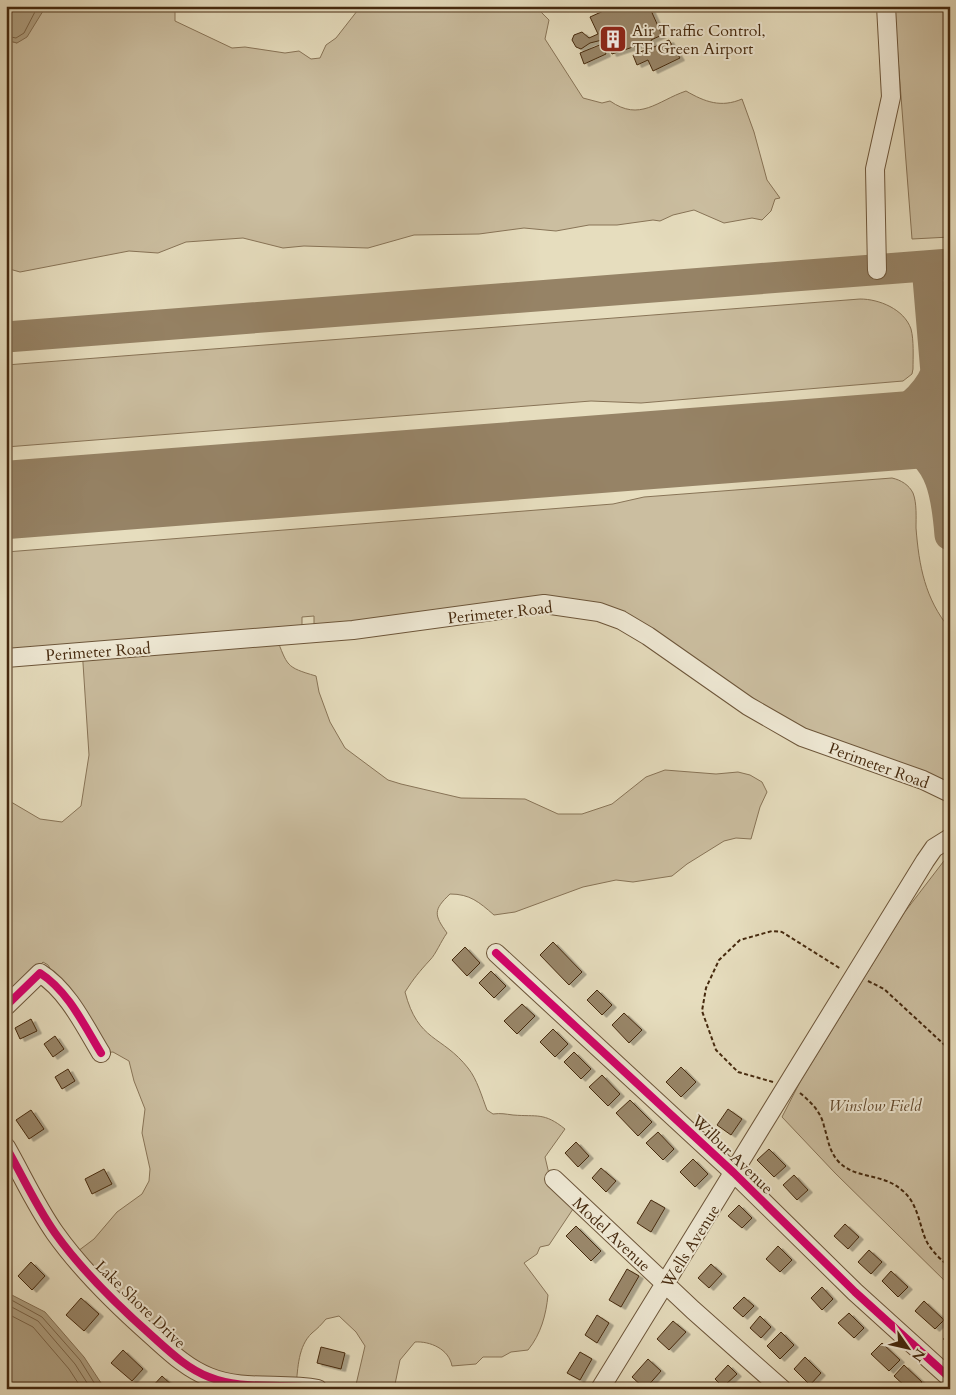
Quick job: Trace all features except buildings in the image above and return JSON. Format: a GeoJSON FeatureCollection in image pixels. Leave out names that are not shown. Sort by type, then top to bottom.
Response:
{"type":"FeatureCollection","features":[{"type":"Feature","properties":{"kind":"street"},"geometry":{"type":"LineString","coordinates":[[877,270],[875,170],[891,96],[886,6]]}},
{"type":"Feature","properties":{"kind":"street","name":"Perimeter Road"},"geometry":{"type":"LineString","coordinates":[[6,658],[354,630],[544,604],[569,607],[599,612],[621,620],[648,636],[748,706],[802,737],[923,780],[950,793]]}},
{"type":"Feature","properties":{"kind":"street"},"geometry":{"type":"LineString","coordinates":[[788,1086],[925,861],[934,848],[950,838]]}},
{"type":"Feature","properties":{"kind":"street","name":"Wilbur Avenue"},"geometry":{"type":"LineString","coordinates":[[496,952],[734,1174],[855,1292],[950,1378]]}},
{"type":"Feature","properties":{"kind":"street"},"geometry":{"type":"LineString","coordinates":[[6,1006],[40,973],[57,987],[76,1011],[101,1053]]}},
{"type":"Feature","properties":{"kind":"street","name":"Wells Avenue"},"geometry":{"type":"LineString","coordinates":[[600,1389],[788,1086]]}},
{"type":"Feature","properties":{"kind":"street","name":"Lake Shore Drive"},"geometry":{"type":"LineString","coordinates":[[6,1147],[54,1232],[77,1260],[105,1292],[138,1324],[191,1368],[210,1378],[231,1382],[318,1389]]}},
{"type":"Feature","properties":{"kind":"street","name":"Model Avenue"},"geometry":{"type":"LineString","coordinates":[[554,1179],[782,1389]]}},
{"type":"Feature","properties":{"kind":"path"},"geometry":{"type":"LineString","coordinates":[[950,1050],[884,989],[854,976],[782,932],[772,930],[740,940],[719,960],[706,988],[702,1011],[716,1050],[738,1072],[767,1082],[788,1086],[810,1102],[820,1114],[828,1145],[844,1167],[858,1173],[885,1178],[904,1192],[913,1203],[926,1240],[950,1268]]}},
{"type":"Feature","properties":{"kind":"green space"},"geometry":{"type":"Polygon","coordinates":[[[43,6],[175,6],[175,21],[232,48],[245,47],[285,53],[299,51],[311,59],[320,58],[326,45],[336,38],[361,6],[535,6],[549,20],[545,39],[583,98],[602,103],[610,101],[630,110],[648,108],[686,91],[707,101],[720,103],[734,102],[742,99],[754,132],[767,180],[780,198],[775,199],[771,211],[762,220],[752,218],[724,223],[694,210],[673,215],[660,221],[653,220],[617,225],[589,225],[556,231],[524,228],[479,234],[414,235],[368,248],[304,246],[283,248],[243,238],[186,242],[158,253],[129,251],[20,272],[6,268],[6,40],[17,43],[43,11],[43,6]]]}},
{"type":"Feature","properties":{"kind":"green space"},"geometry":{"type":"Polygon","coordinates":[[[894,6],[950,6],[950,237],[912,239],[894,6]]]}},
{"type":"Feature","properties":{"kind":"green space"},"geometry":{"type":"Polygon","coordinates":[[[867,299],[890,306],[908,322],[913,338],[913,369],[912,374],[903,381],[641,403],[591,401],[6,447],[6,365],[867,299]]]}},
{"type":"Feature","properties":{"kind":"green space"},"geometry":{"type":"Polygon","coordinates":[[[892,478],[904,483],[913,493],[916,506],[916,528],[921,569],[929,594],[941,618],[950,629],[950,785],[817,738],[783,720],[609,608],[314,628],[314,616],[302,617],[302,629],[276,637],[289,664],[298,670],[316,676],[319,692],[330,722],[345,748],[388,780],[461,798],[525,799],[558,814],[582,814],[612,804],[646,777],[665,770],[716,774],[738,772],[750,775],[762,782],[767,792],[760,807],[751,839],[736,838],[724,841],[687,864],[672,876],[633,882],[616,880],[583,887],[515,912],[494,915],[469,897],[457,894],[450,894],[438,909],[438,917],[447,933],[432,957],[405,992],[410,1008],[424,1029],[449,1049],[468,1068],[477,1083],[487,1110],[493,1114],[546,1118],[565,1129],[545,1157],[549,1174],[577,1203],[549,1245],[540,1247],[537,1254],[524,1263],[548,1295],[542,1324],[528,1350],[511,1352],[502,1357],[483,1357],[476,1364],[452,1366],[447,1355],[438,1347],[427,1343],[415,1342],[400,1360],[394,1389],[355,1389],[365,1346],[356,1332],[339,1316],[326,1319],[307,1338],[301,1351],[296,1386],[213,1380],[74,1254],[94,1239],[117,1212],[142,1194],[149,1181],[150,1169],[142,1133],[145,1109],[134,1081],[129,1061],[113,1052],[101,1053],[48,965],[43,962],[6,1002],[6,799],[40,819],[62,822],[81,806],[89,755],[82,648],[6,654],[6,552],[613,504],[644,497],[892,478]]]}},
{"type":"Feature","properties":{"kind":"green space","name":"Winslow Field"},"geometry":{"type":"Polygon","coordinates":[[[950,853],[950,1286],[835,1173],[782,1117],[800,1082],[904,913],[950,853]]]}},
{"type":"Feature","properties":{"kind":"water"},"geometry":{"type":"Polygon","coordinates":[[[6,6],[43,6],[43,11],[27,37],[17,43],[6,40],[6,6]]]}},
{"type":"Feature","properties":{"kind":"water"},"geometry":{"type":"Polygon","coordinates":[[[6,1292],[45,1312],[84,1357],[105,1389],[6,1389],[6,1292]]]}},
{"type":"Feature","properties":{"kind":"taxiway"},"geometry":{"type":"LineString","coordinates":[[6,337],[950,264]]}},
{"type":"Feature","properties":{"kind":"taxiway"},"geometry":{"type":"LineString","coordinates":[[927,266],[936,373],[950,393]]}},
{"type":"Feature","properties":{"kind":"taxiway"},"geometry":{"type":"LineString","coordinates":[[867,434],[907,409],[924,393],[936,373]]}},
{"type":"Feature","properties":{"kind":"taxiway"},"geometry":{"type":"LineString","coordinates":[[867,434],[902,440],[916,447],[926,456],[934,467],[944,493],[950,535]]}},
{"type":"Feature","properties":{"kind":"runway"},"geometry":{"type":"LineString","coordinates":[[6,500],[950,427]]}},
{"type":"Feature","properties":{"kind":"cycle path"},"geometry":{"type":"LineString","coordinates":[[496,953],[734,1173],[855,1292],[950,1378]]}},
{"type":"Feature","properties":{"kind":"cycle path"},"geometry":{"type":"LineString","coordinates":[[6,1006],[40,973],[50,980],[67,999],[82,1020],[101,1053]]}},
{"type":"Feature","properties":{"kind":"cycle path"},"geometry":{"type":"LineString","coordinates":[[6,1147],[48,1223],[76,1261],[112,1299],[178,1359],[209,1377],[235,1384],[318,1389]]}},
{"type":"Feature","properties":{"kind":"place","name":"Air Traffic Control, TF Green Airport"},"geometry":{"type":"Point","coordinates":[613,39]}}]}
